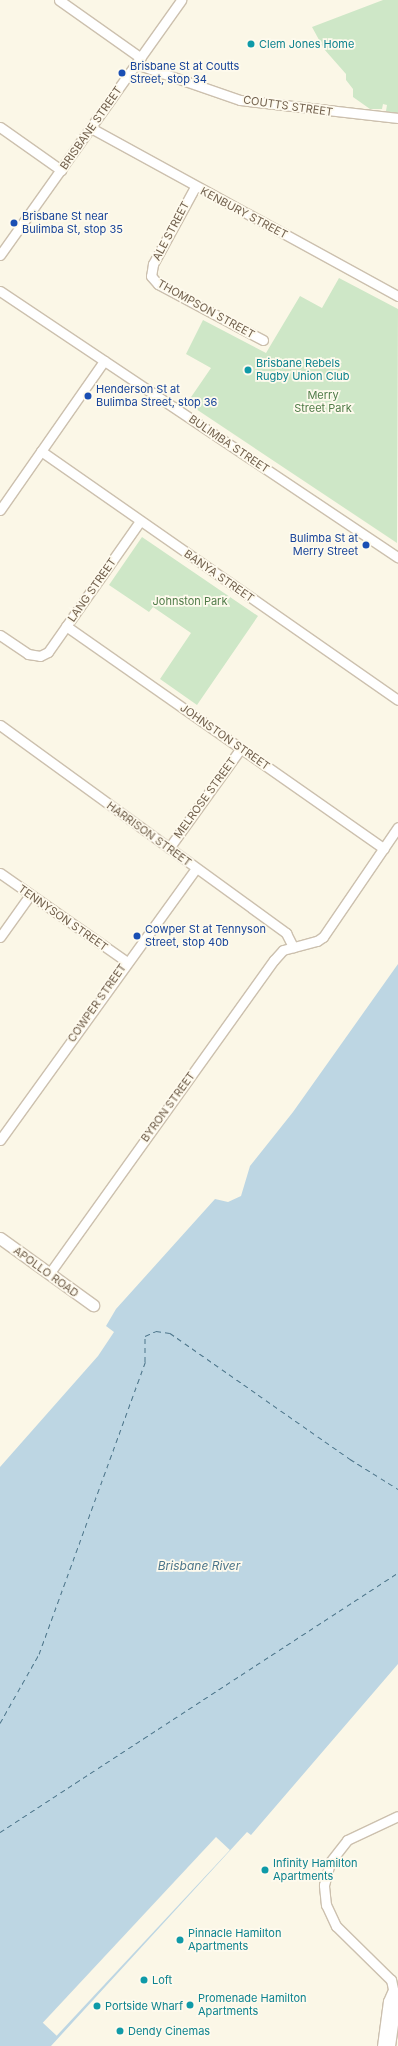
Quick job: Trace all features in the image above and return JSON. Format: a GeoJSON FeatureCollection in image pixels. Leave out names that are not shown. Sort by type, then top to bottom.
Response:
{"type":"FeatureCollection","features":[{"type":"Feature","properties":{"kind":"street","name":"COUTTS STREET"},"geometry":{"type":"LineString","coordinates":[[59,0],[138,61],[240,100],[398,118]]}},
{"type":"Feature","properties":{"kind":"street","name":"BRISBANE STREET"},"geometry":{"type":"LineString","coordinates":[[0,255],[181,0]]}},
{"type":"Feature","properties":{"kind":"street"},"geometry":{"type":"LineString","coordinates":[[0,127],[61,170]]}},
{"type":"Feature","properties":{"kind":"street","name":"KENBURY STREET"},"geometry":{"type":"LineString","coordinates":[[91,128],[194,187],[398,296]]}},
{"type":"Feature","properties":{"kind":"street","name":"ALE STREET"},"geometry":{"type":"LineString","coordinates":[[151,276],[153,264],[194,187]]}},
{"type":"Feature","properties":{"kind":"street","name":"THOMPSON STREET"},"geometry":{"type":"LineString","coordinates":[[151,276],[158,284],[263,340]]}},
{"type":"Feature","properties":{"kind":"street","name":"BULIMBA STREET"},"geometry":{"type":"LineString","coordinates":[[0,291],[398,557]]}},
{"type":"Feature","properties":{"kind":"street"},"geometry":{"type":"LineString","coordinates":[[0,510],[104,361]]}},
{"type":"Feature","properties":{"kind":"street","name":"BANYA STREET"},"geometry":{"type":"LineString","coordinates":[[41,451],[398,700]]}},
{"type":"Feature","properties":{"kind":"street","name":"LANG STREET"},"geometry":{"type":"LineString","coordinates":[[0,635],[28,654],[40,656],[48,652],[140,521]]}},
{"type":"Feature","properties":{"kind":"street","name":"JOHNSTON STREET"},"geometry":{"type":"LineString","coordinates":[[66,626],[384,849]]}},
{"type":"Feature","properties":{"kind":"street","name":"HARRISON STREET"},"geometry":{"type":"LineString","coordinates":[[0,725],[286,933],[293,947]]}},
{"type":"Feature","properties":{"kind":"street","name":"MELROSE STREET"},"geometry":{"type":"LineString","coordinates":[[169,848],[241,748]]}},
{"type":"Feature","properties":{"kind":"street","name":"BYRON STREET"},"geometry":{"type":"LineString","coordinates":[[49,1274],[274,960],[283,950],[316,941],[323,937],[398,827]]}},
{"type":"Feature","properties":{"kind":"street","name":"COWPER STREET"},"geometry":{"type":"LineString","coordinates":[[0,1140],[196,868]]}},
{"type":"Feature","properties":{"kind":"street","name":"TENNYSON STREET"},"geometry":{"type":"LineString","coordinates":[[0,873],[127,962]]}},
{"type":"Feature","properties":{"kind":"street"},"geometry":{"type":"LineString","coordinates":[[0,937],[30,895]]}},
{"type":"Feature","properties":{"kind":"street","name":"APOLLO ROAD"},"geometry":{"type":"LineString","coordinates":[[0,1238],[93,1305]]}},
{"type":"Feature","properties":{"kind":"street"},"geometry":{"type":"LineString","coordinates":[[390,2045],[396,2003],[388,1975],[345,1936],[329,1914],[324,1885],[335,1853],[357,1833],[398,1816]]}},
{"type":"Feature","properties":{"kind":"green space"},"geometry":{"type":"Polygon","coordinates":[[[383,0],[398,0],[398,115],[386,111],[387,105],[383,104],[382,109],[370,109],[353,97],[353,89],[346,80],[346,74],[324,49],[312,27],[383,0]]]}},
{"type":"Feature","properties":{"kind":"green space","name":"Merry Street Park"},"geometry":{"type":"Polygon","coordinates":[[[339,278],[398,309],[397,543],[187,403],[211,368],[186,354],[203,320],[266,353],[300,296],[322,308],[339,278]]]}},
{"type":"Feature","properties":{"kind":"green space","name":"Johnston Park"},"geometry":{"type":"Polygon","coordinates":[[[142,537],[258,616],[197,705],[160,679],[191,633],[153,607],[149,612],[109,585],[142,537]]]}},
{"type":"Feature","properties":{"kind":"water","name":"Brisbane River"},"geometry":{"type":"Polygon","coordinates":[[[398,964],[398,1664],[251,1835],[247,1832],[51,2046],[0,2046],[0,1467],[98,1356],[114,1332],[106,1326],[116,1309],[215,1199],[228,1202],[241,1196],[250,1166],[293,1112],[398,964]]]}},
{"type":"Feature","properties":{"kind":"pier"},"geometry":{"type":"Polygon","coordinates":[[[216,1837],[230,1850],[57,2036],[43,2023],[216,1837]]]}},
{"type":"Feature","properties":{"kind":"ferry route"},"geometry":{"type":"LineString","coordinates":[[0,1723],[39,1654],[145,1362],[145,1336],[156,1331],[170,1333],[350,1459],[398,1489]]}},
{"type":"Feature","properties":{"kind":"ferry route"},"geometry":{"type":"LineString","coordinates":[[0,1832],[398,1573]]}},
{"type":"Feature","properties":{"kind":"place","name":"Clem Jones Home"},"geometry":{"type":"Point","coordinates":[251,44]}},
{"type":"Feature","properties":{"kind":"place","name":"Brisbane St at Coutts Street, stop 34"},"geometry":{"type":"Point","coordinates":[122,73]}},
{"type":"Feature","properties":{"kind":"place","name":"Brisbane St near Bulimba St, stop 35"},"geometry":{"type":"Point","coordinates":[14,223]}},
{"type":"Feature","properties":{"kind":"place","name":"Brisbane Rebels Rugby Union Club"},"geometry":{"type":"Point","coordinates":[248,370]}},
{"type":"Feature","properties":{"kind":"place","name":"Henderson St at Bulimba Street, stop 36"},"geometry":{"type":"Point","coordinates":[88,396]}},
{"type":"Feature","properties":{"kind":"place","name":"Bulimba St at Merry Street"},"geometry":{"type":"Point","coordinates":[366,545]}},
{"type":"Feature","properties":{"kind":"place","name":"Cowper St at Tennyson Street, stop 40b"},"geometry":{"type":"Point","coordinates":[137,936]}},
{"type":"Feature","properties":{"kind":"place","name":"Infinity Hamilton Apartments"},"geometry":{"type":"Point","coordinates":[265,1870]}},
{"type":"Feature","properties":{"kind":"place","name":"Pinnacle Hamilton Apartments"},"geometry":{"type":"Point","coordinates":[180,1940]}},
{"type":"Feature","properties":{"kind":"place","name":"Loft"},"geometry":{"type":"Point","coordinates":[144,1980]}},
{"type":"Feature","properties":{"kind":"place","name":"Promenade Hamilton Apartments"},"geometry":{"type":"Point","coordinates":[190,2005]}},
{"type":"Feature","properties":{"kind":"place","name":"Portside Wharf"},"geometry":{"type":"Point","coordinates":[97,2006]}},
{"type":"Feature","properties":{"kind":"place","name":"Dendy Cinemas"},"geometry":{"type":"Point","coordinates":[120,2031]}}]}
